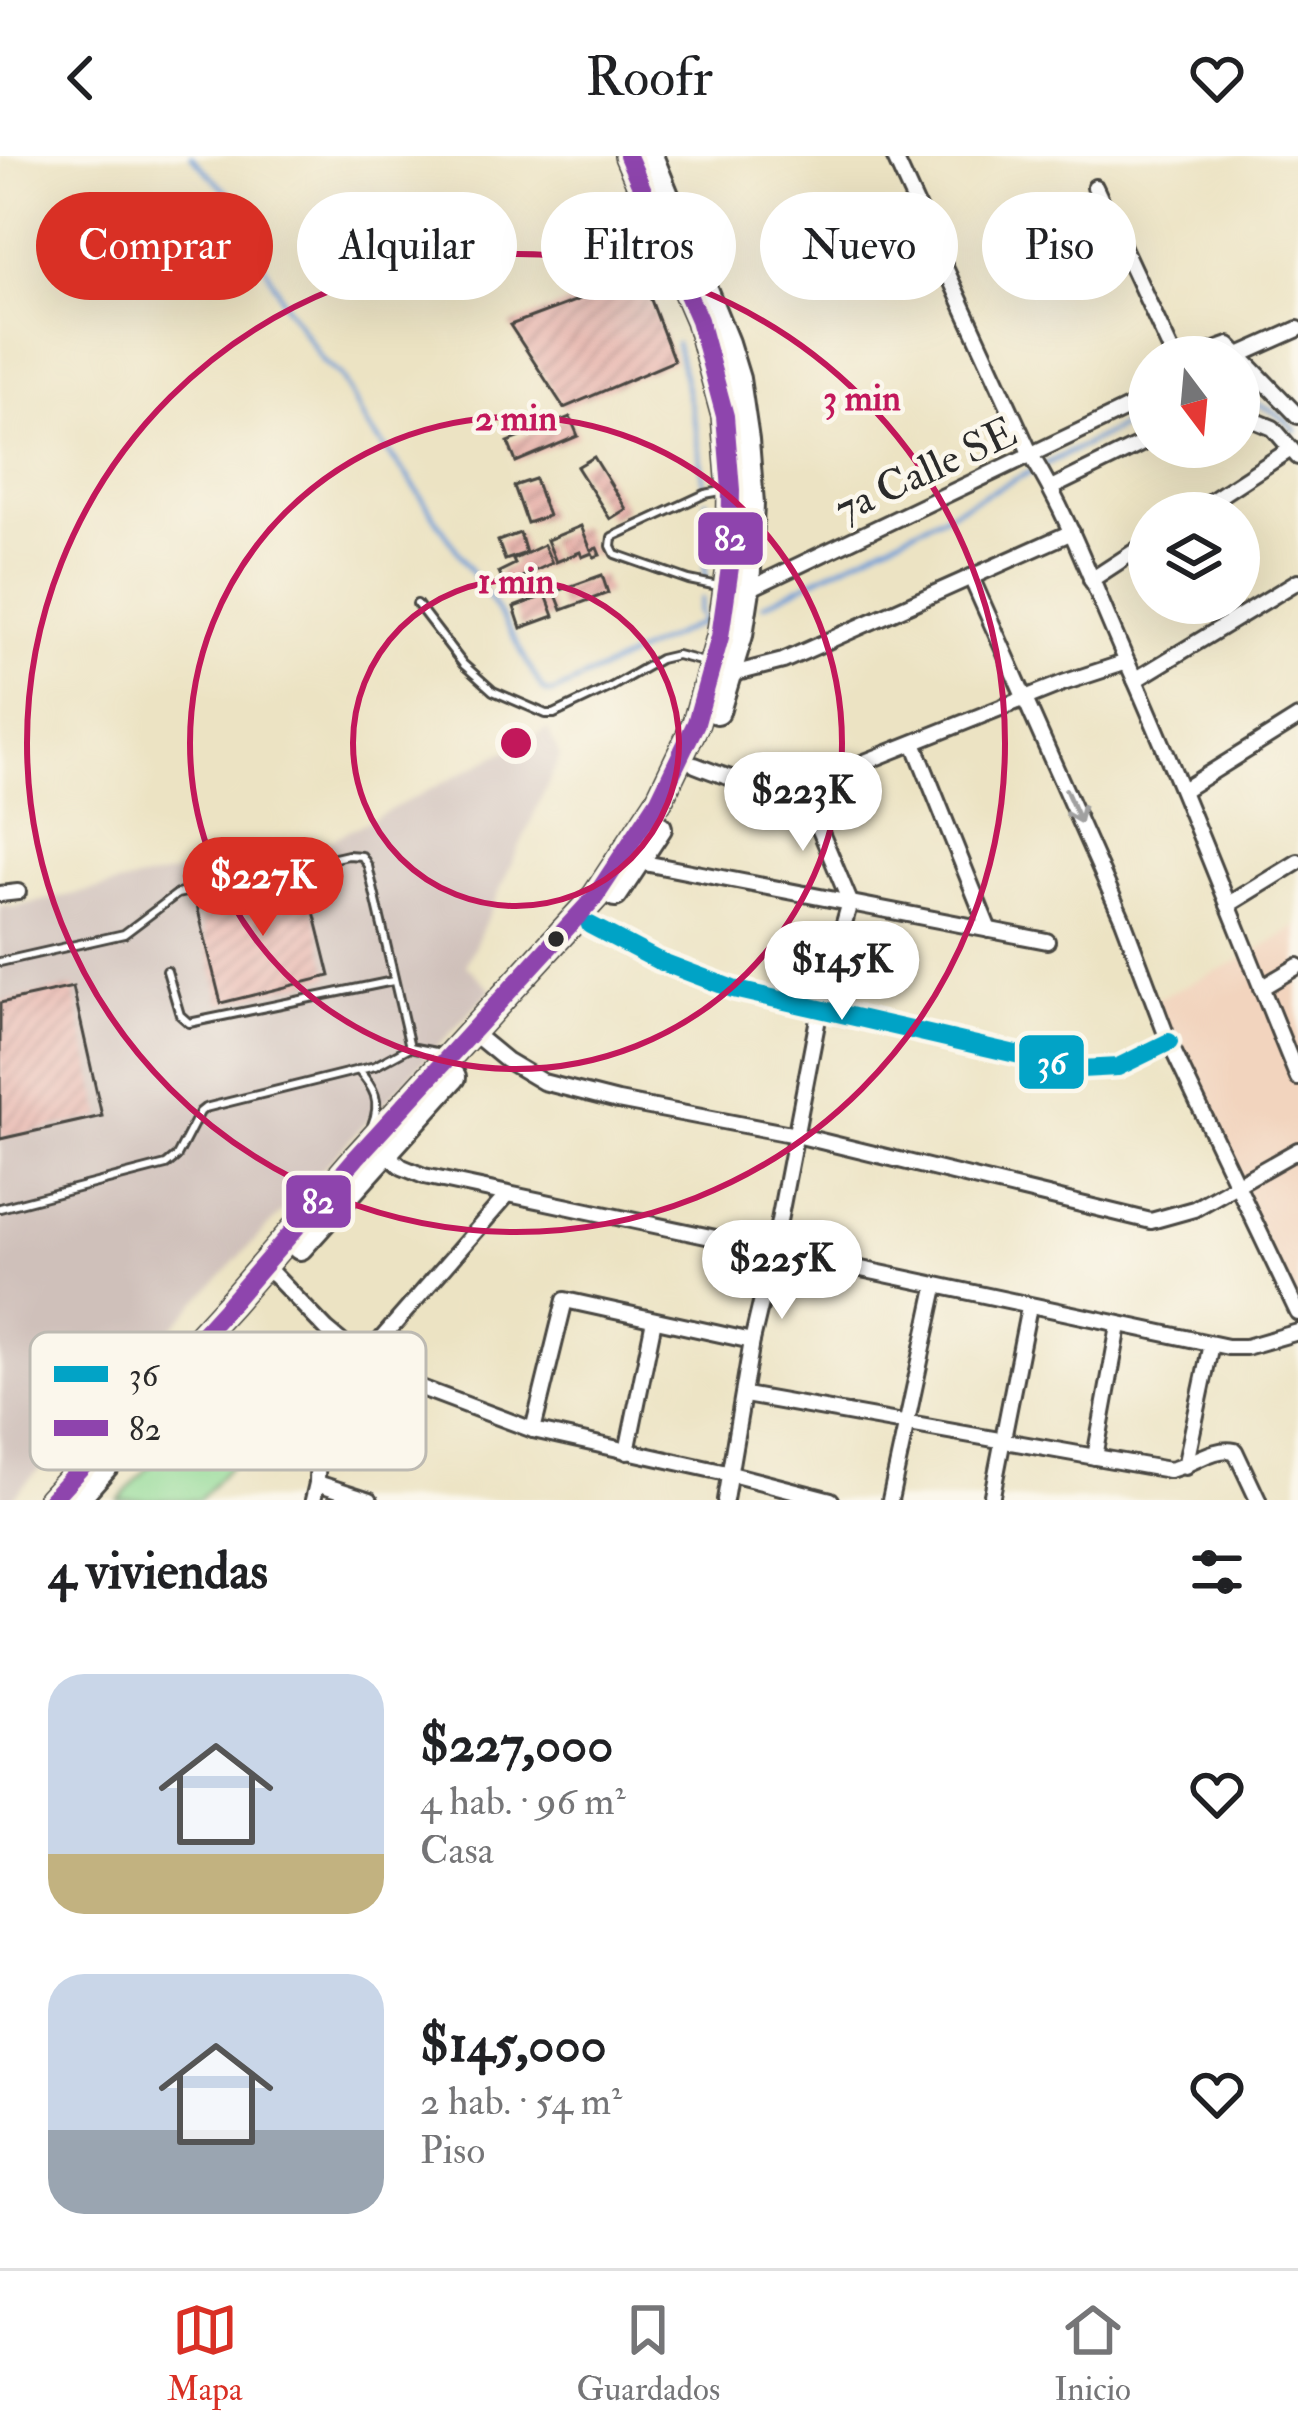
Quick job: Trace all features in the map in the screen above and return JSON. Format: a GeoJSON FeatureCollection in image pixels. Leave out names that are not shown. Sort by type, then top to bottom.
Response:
{"type":"FeatureCollection","features":[{"type":"Feature","properties":{"kind":"highway"},"geometry":{"type":"LineString","coordinates":[[210,1332],[386,1153],[595,897],[646,821],[740,635],[725,416],[699,320],[628,156]]}},
{"type":"Feature","properties":{"kind":"highway"},"geometry":{"type":"LineString","coordinates":[[650,156],[710,299],[737,379],[751,504],[737,589]]}},
{"type":"Feature","properties":{"kind":"highway"},"geometry":{"type":"LineString","coordinates":[[216,1332],[356,1158],[452,1055],[478,1038],[590,925],[639,862],[695,765],[721,669]]}},
{"type":"Feature","properties":{"kind":"highway"},"geometry":{"type":"LineString","coordinates":[[51,1500],[79,1470]]}},
{"type":"Feature","properties":{"kind":"highway"},"geometry":{"type":"LineString","coordinates":[[75,1500],[100,1470]]}},
{"type":"Feature","properties":{"kind":"street"},"geometry":{"type":"LineString","coordinates":[[894,156],[1072,532],[1183,790],[1298,1078]]}},
{"type":"Feature","properties":{"kind":"street"},"geometry":{"type":"LineString","coordinates":[[1095,187],[1164,336]]}},
{"type":"Feature","properties":{"kind":"street"},"geometry":{"type":"LineString","coordinates":[[1260,346],[1298,329]]}},
{"type":"Feature","properties":{"kind":"street"},"geometry":{"type":"LineString","coordinates":[[1260,379],[1298,416]]}},
{"type":"Feature","properties":{"kind":"street","name":"7a Calle SE"},"geometry":{"type":"LineString","coordinates":[[737,589],[1033,457],[1128,409]]}},
{"type":"Feature","properties":{"kind":"street"},"geometry":{"type":"LineString","coordinates":[[1228,492],[1294,453],[1274,428],[1260,422]]}},
{"type":"Feature","properties":{"kind":"street"},"geometry":{"type":"LineString","coordinates":[[1048,483],[1128,449]]}},
{"type":"Feature","properties":{"kind":"street"},"geometry":{"type":"LineString","coordinates":[[721,669],[782,661],[1072,532]]}},
{"type":"Feature","properties":{"kind":"street"},"geometry":{"type":"LineString","coordinates":[[1091,580],[1128,556]]}},
{"type":"Feature","properties":{"kind":"street"},"geometry":{"type":"LineString","coordinates":[[971,577],[1123,920],[1168,1042],[1298,1313]]}},
{"type":"Feature","properties":{"kind":"street"},"geometry":{"type":"LineString","coordinates":[[1135,680],[1298,581]]}},
{"type":"Feature","properties":{"kind":"street"},"geometry":{"type":"LineString","coordinates":[[695,765],[772,789],[802,788],[1063,682],[1127,662]]}},
{"type":"Feature","properties":{"kind":"street"},"geometry":{"type":"LineString","coordinates":[[1183,790],[1298,718]]}},
{"type":"Feature","properties":{"kind":"street"},"geometry":{"type":"LineString","coordinates":[[914,743],[989,930]]}},
{"type":"Feature","properties":{"kind":"street"},"geometry":{"type":"LineString","coordinates":[[725,1500],[752,1341],[820,1008],[850,902],[802,788]]}},
{"type":"Feature","properties":{"kind":"street"},"geometry":{"type":"LineString","coordinates":[[639,862],[1047,941]]}},
{"type":"Feature","properties":{"kind":"street"},"geometry":{"type":"LineString","coordinates":[[1228,905],[1298,862]]}},
{"type":"Feature","properties":{"kind":"street"},"geometry":{"type":"LineString","coordinates":[[0,894],[18,892]]}},
{"type":"Feature","properties":{"kind":"street"},"geometry":{"type":"LineString","coordinates":[[590,925],[657,960],[733,989],[1082,1069],[1118,1067],[1168,1042]]}},
{"type":"Feature","properties":{"kind":"street"},"geometry":{"type":"LineString","coordinates":[[1261,988],[1298,966]]}},
{"type":"Feature","properties":{"kind":"street"},"geometry":{"type":"LineString","coordinates":[[478,1038],[543,1082],[796,1135],[1151,1221],[1195,1209],[1298,1150]]}},
{"type":"Feature","properties":{"kind":"street"},"geometry":{"type":"LineString","coordinates":[[386,1153],[402,1167],[424,1176],[1228,1348],[1298,1332]]}},
{"type":"Feature","properties":{"kind":"street"},"geometry":{"type":"LineString","coordinates":[[387,1332],[508,1194]]}},
{"type":"Feature","properties":{"kind":"street"},"geometry":{"type":"LineString","coordinates":[[267,1272],[329,1332]]}},
{"type":"Feature","properties":{"kind":"street"},"geometry":{"type":"LineString","coordinates":[[890,1500],[936,1287]]}},
{"type":"Feature","properties":{"kind":"street"},"geometry":{"type":"LineString","coordinates":[[533,1430],[565,1300],[752,1341]]}},
{"type":"Feature","properties":{"kind":"street"},"geometry":{"type":"LineString","coordinates":[[991,1500],[1029,1307]]}},
{"type":"Feature","properties":{"kind":"street"},"geometry":{"type":"LineString","coordinates":[[627,1452],[654,1319]]}},
{"type":"Feature","properties":{"kind":"street"},"geometry":{"type":"LineString","coordinates":[[1096,1457],[1119,1326]]}},
{"type":"Feature","properties":{"kind":"street"},"geometry":{"type":"LineString","coordinates":[[1185,1467],[1211,1344]]}},
{"type":"Feature","properties":{"kind":"street"},"geometry":{"type":"LineString","coordinates":[[426,1390],[533,1430],[831,1500]]}},
{"type":"Feature","properties":{"kind":"street"},"geometry":{"type":"LineString","coordinates":[[745,1395],[1169,1470],[1230,1449],[1258,1500]]}},
{"type":"Feature","properties":{"kind":"street"},"geometry":{"type":"LineString","coordinates":[[313,1500],[317,1470]]}},
{"type":"Feature","properties":{"kind":"street"},"geometry":{"type":"LineString","coordinates":[[317,1483],[370,1500]]}},
{"type":"Feature","properties":{"kind":"lane"},"geometry":{"type":"LineString","coordinates":[[731,490],[705,494],[610,541],[615,554],[689,580],[737,589]]}},
{"type":"Feature","properties":{"kind":"lane"},"geometry":{"type":"LineString","coordinates":[[417,604],[463,664],[493,691],[546,715],[660,659],[677,655],[721,669]]}},
{"type":"Feature","properties":{"kind":"lane"},"geometry":{"type":"LineString","coordinates":[[0,962],[124,934],[177,893],[348,855],[362,856],[410,1047]]}},
{"type":"Feature","properties":{"kind":"lane"},"geometry":{"type":"LineString","coordinates":[[167,970],[180,1015],[189,1023],[395,980]]}},
{"type":"Feature","properties":{"kind":"lane"},"geometry":{"type":"LineString","coordinates":[[0,1208],[166,1165],[177,1156],[205,1108],[375,1066],[410,1047],[452,1055]]}},
{"type":"Feature","properties":{"kind":"lane"},"geometry":{"type":"LineString","coordinates":[[356,1158],[376,1114],[375,1089],[358,1070]]}},
{"type":"Feature","properties":{"kind":"shaded area"},"geometry":{"type":"Polygon","coordinates":[[[548,729],[560,757],[466,965],[492,989],[168,1332],[30,1332],[30,1470],[38,1470],[10,1500],[0,1500],[0,905],[14,907],[333,839],[548,729]]]}},
{"type":"Feature","properties":{"kind":"shaded area"},"geometry":{"type":"Polygon","coordinates":[[[1298,926],[1298,1313],[1153,1001],[1248,956],[1298,926]]]}},
{"type":"Feature","properties":{"kind":"green space"},"geometry":{"type":"Polygon","coordinates":[[[146,1470],[227,1470],[199,1500],[118,1500],[146,1470]]]}},
{"type":"Feature","properties":{"kind":"building"},"geometry":{"type":"Polygon","coordinates":[[[577,300],[651,300],[674,361],[564,408],[510,325],[577,300]]]}},
{"type":"Feature","properties":{"kind":"building"},"geometry":{"type":"Polygon","coordinates":[[[570,417],[578,436],[516,462],[508,442],[570,417]]]}},
{"type":"Feature","properties":{"kind":"building"},"geometry":{"type":"Polygon","coordinates":[[[594,457],[626,509],[610,519],[577,467],[594,457]]]}},
{"type":"Feature","properties":{"kind":"building"},"geometry":{"type":"Polygon","coordinates":[[[535,479],[548,516],[527,523],[514,486],[535,479]]]}},
{"type":"Feature","properties":{"kind":"building"},"geometry":{"type":"Polygon","coordinates":[[[581,526],[591,550],[597,548],[600,555],[582,557],[580,552],[556,562],[547,540],[581,526]]]}},
{"type":"Feature","properties":{"kind":"building"},"geometry":{"type":"Polygon","coordinates":[[[520,533],[526,553],[505,560],[498,541],[520,533]]]}},
{"type":"Feature","properties":{"kind":"building"},"geometry":{"type":"Polygon","coordinates":[[[544,545],[552,563],[505,585],[499,572],[544,545]]]}},
{"type":"Feature","properties":{"kind":"building"},"geometry":{"type":"Polygon","coordinates":[[[602,575],[608,593],[562,610],[555,592],[602,575]]]}},
{"type":"Feature","properties":{"kind":"building"},"geometry":{"type":"Polygon","coordinates":[[[546,595],[554,616],[521,628],[514,607],[546,595]]]}},
{"type":"Feature","properties":{"kind":"building"},"geometry":{"type":"Polygon","coordinates":[[[305,875],[330,976],[221,1003],[196,902],[305,875]]]}},
{"type":"Feature","properties":{"kind":"building"},"geometry":{"type":"Polygon","coordinates":[[[73,987],[102,1116],[0,1139],[0,1003],[73,987]]]}},
{"type":"Feature","properties":{"kind":"waterway"},"geometry":{"type":"LineString","coordinates":[[191,156],[230,195],[283,301],[323,361],[341,376],[367,426],[408,477],[504,621],[542,689],[553,693],[704,621],[698,613],[701,599]]}},
{"type":"Feature","properties":{"kind":"waterway"},"geometry":{"type":"LineString","coordinates":[[676,343],[704,482]]}},
{"type":"Feature","properties":{"kind":"waterway"},"geometry":{"type":"LineString","coordinates":[[1260,405],[1296,431]]}},
{"type":"Feature","properties":{"kind":"waterway"},"geometry":{"type":"LineString","coordinates":[[763,605],[1128,423]]}},
{"type":"Feature","properties":{"kind":"waterway"},"geometry":{"type":"LineString","coordinates":[[705,579],[706,501]]}},
{"type":"Feature","properties":{"kind":"transit line","name":"82"},"geometry":{"type":"LineString","coordinates":[[204,1332],[595,897],[659,800],[696,723],[720,637],[730,567],[725,416],[699,320],[628,156]]}},
{"type":"Feature","properties":{"kind":"transit line","name":"36"},"geometry":{"type":"LineString","coordinates":[[590,925],[657,960],[733,989],[1081,1069],[1118,1067],[1169,1042]]}},
{"type":"Feature","properties":{"kind":"transit line","name":"82"},"geometry":{"type":"LineString","coordinates":[[51,1500],[78,1470]]}}]}
